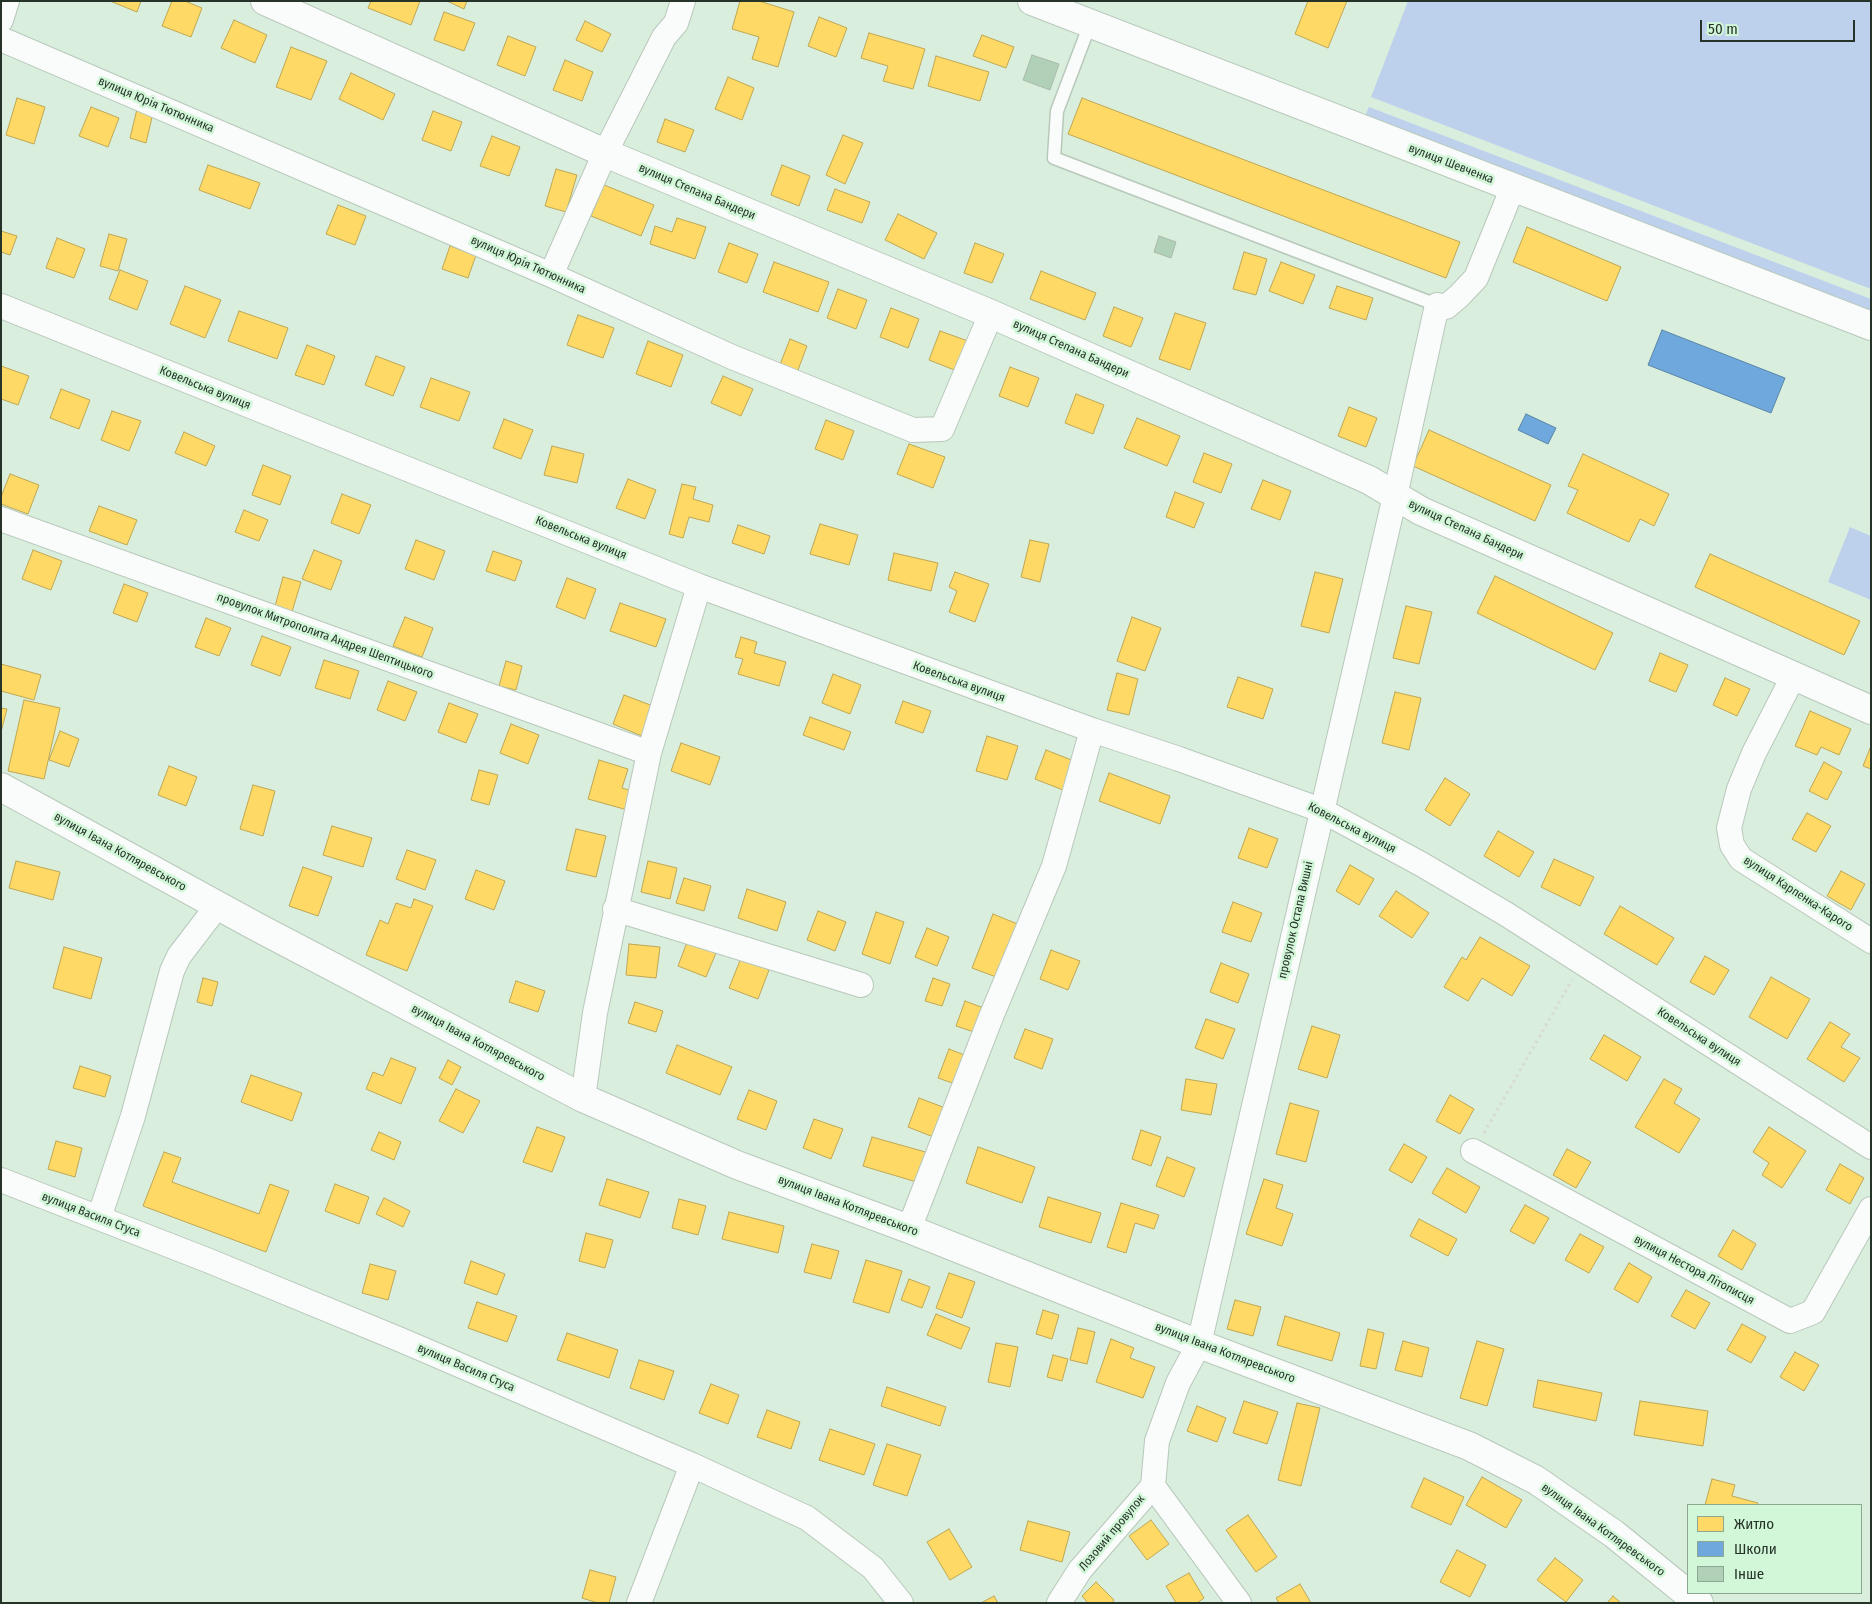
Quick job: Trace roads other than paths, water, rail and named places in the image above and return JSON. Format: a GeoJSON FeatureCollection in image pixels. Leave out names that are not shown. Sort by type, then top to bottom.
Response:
{"type":"FeatureCollection","features":[{"type":"Feature","properties":{"kind":"street"},"geometry":{"type":"LineString","coordinates":[[1,20],[7,1]]}},
{"type":"Feature","properties":{"kind":"street","name":"вулиця Степана Бандери"},"geometry":{"type":"LineString","coordinates":[[265,1],[605,153],[991,314],[1369,480],[1421,511],[1871,710]]}},
{"type":"Feature","properties":{"kind":"street"},"geometry":{"type":"LineString","coordinates":[[552,275],[605,153],[664,37],[676,22],[684,1]]}},
{"type":"Feature","properties":{"kind":"street","name":"вулиця Шевченка"},"geometry":{"type":"LineString","coordinates":[[1032,1],[1871,326]]}},
{"type":"Feature","properties":{"kind":"street","name":"вулиця Юрія Тютюнника"},"geometry":{"type":"LineString","coordinates":[[1,39],[552,275],[732,357],[913,430],[942,429],[991,314]]}},
{"type":"Feature","properties":{"kind":"street"},"geometry":{"type":"LineString","coordinates":[[1437,305],[1446,306],[1459,296],[1476,278],[1512,187]]}},
{"type":"Feature","properties":{"kind":"street","name":"провулок Остапа Вишні"},"geometry":{"type":"LineString","coordinates":[[1153,1486],[1157,1441],[1178,1383],[1199,1344],[1395,496],[1437,305]]}},
{"type":"Feature","properties":{"kind":"street","name":"Ковельська вулиця"},"geometry":{"type":"LineString","coordinates":[[1,306],[699,586],[1092,730],[1321,810],[1421,864],[1583,963],[1871,1147]]}},
{"type":"Feature","properties":{"kind":"street","name":"провулок Митрополита Андрея Шептицького"},"geometry":{"type":"LineString","coordinates":[[1,519],[649,753]]}},
{"type":"Feature","properties":{"kind":"street"},"geometry":{"type":"LineString","coordinates":[[583,1098],[595,1013],[615,909],[649,753],[699,586]]}},
{"type":"Feature","properties":{"kind":"street","name":"вулиця Карпенка-Карого"},"geometry":{"type":"LineString","coordinates":[[1794,676],[1754,753],[1739,789],[1729,828],[1732,845],[1741,859],[1871,940]]}},
{"type":"Feature","properties":{"kind":"street"},"geometry":{"type":"LineString","coordinates":[[909,1229],[991,1017],[1054,866],[1092,730]]}},
{"type":"Feature","properties":{"kind":"street","name":"вулиця Івана Котляревського"},"geometry":{"type":"LineString","coordinates":[[1,787],[218,905],[583,1098],[736,1165],[909,1229],[1199,1344],[1469,1446],[1536,1480],[1614,1534],[1687,1593]]}},
{"type":"Feature","properties":{"kind":"street"},"geometry":{"type":"LineString","coordinates":[[98,1218],[133,1116],[172,971],[178,956],[218,905]]}},
{"type":"Feature","properties":{"kind":"street"},"geometry":{"type":"LineString","coordinates":[[615,909],[861,985]]}},
{"type":"Feature","properties":{"kind":"street","name":"вулиця Нестора Літописця"},"geometry":{"type":"LineString","coordinates":[[1473,1151],[1790,1321],[1813,1312],[1871,1209]]}},
{"type":"Feature","properties":{"kind":"street","name":"вулиця Василя Стуса"},"geometry":{"type":"LineString","coordinates":[[1,1180],[401,1340],[692,1465],[807,1518],[873,1568],[901,1603]]}},
{"type":"Feature","properties":{"kind":"street"},"geometry":{"type":"LineString","coordinates":[[639,1603],[692,1465]]}},
{"type":"Feature","properties":{"kind":"street","name":"Лозовий провулок"},"geometry":{"type":"LineString","coordinates":[[1059,1603],[1080,1570],[1153,1486],[1238,1603]]}},
{"type":"Feature","properties":{"kind":"street","name":"вулиця Івана Котляревського"},"geometry":{"type":"LineString","coordinates":[[1688,1594],[1699,1603]]}},
{"type":"Feature","properties":{"kind":"lane"},"geometry":{"type":"LineString","coordinates":[[1090,24],[1057,110],[1054,158],[1437,305]]}}]}
